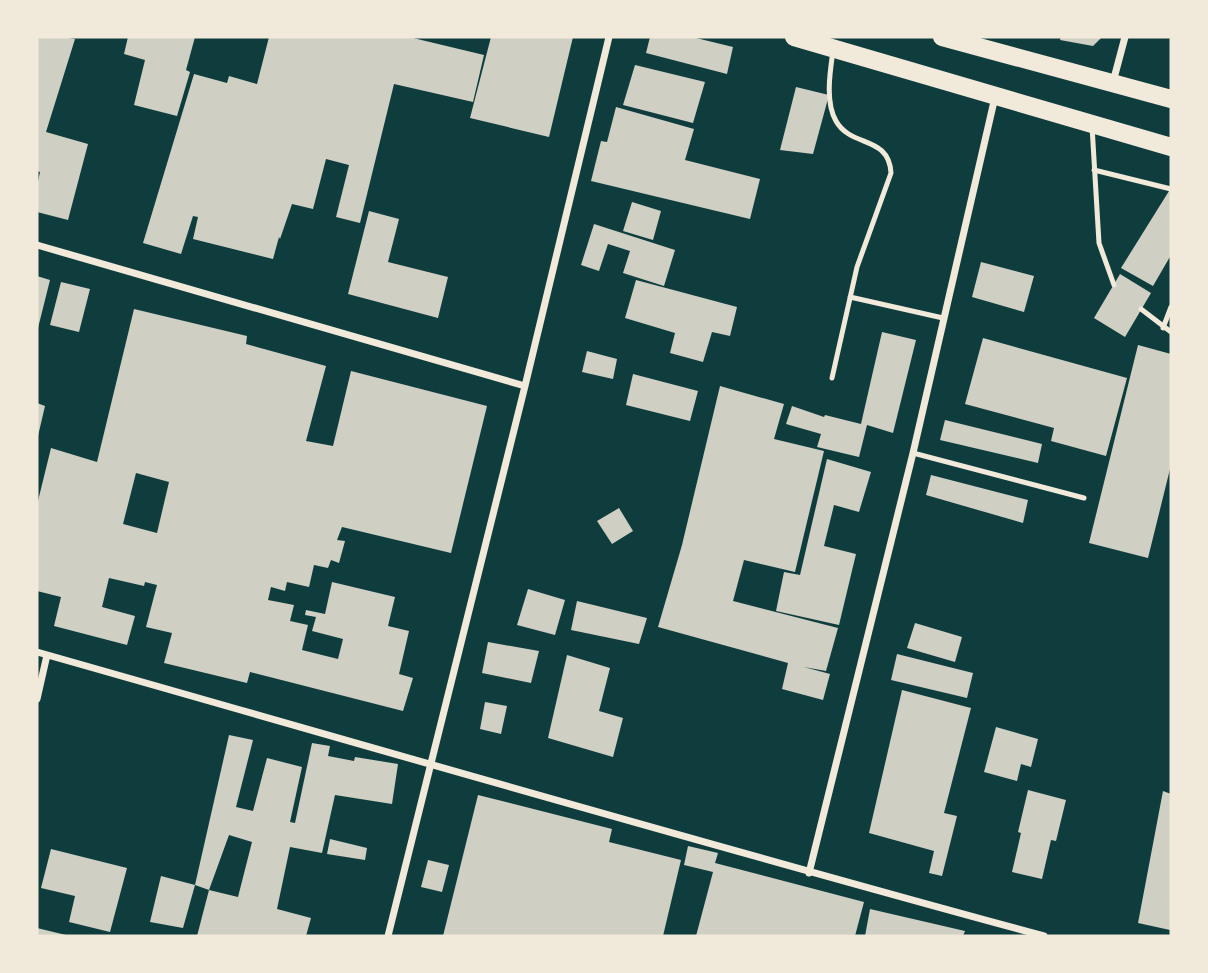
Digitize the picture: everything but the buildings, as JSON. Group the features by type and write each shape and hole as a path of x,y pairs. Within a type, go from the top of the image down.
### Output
{"highway":[{"path":"794,37 1171,147"},
{"path":"942,37 1171,99"}],"street":[{"path":"388,936 525,386 608,37"},
{"path":"1113,82 1125,37"},
{"path":"809,873 913,453 995,96"},
{"path":"37,245 525,386"},
{"path":"37,652 809,873 1044,936"},
{"path":"37,699 47,655"}],"lane":[{"path":"832,378 850,297 869,231 891,173 890,161 884,151 842,131 834,119 830,78 833,48"},
{"path":"1091,123 1098,243 1114,285"},
{"path":"1094,170 1171,189"},
{"path":"850,297 943,318"},
{"path":"1163,328 1171,307"},
{"path":"1141,309 1171,332"},
{"path":"913,453 1084,498"}]}
